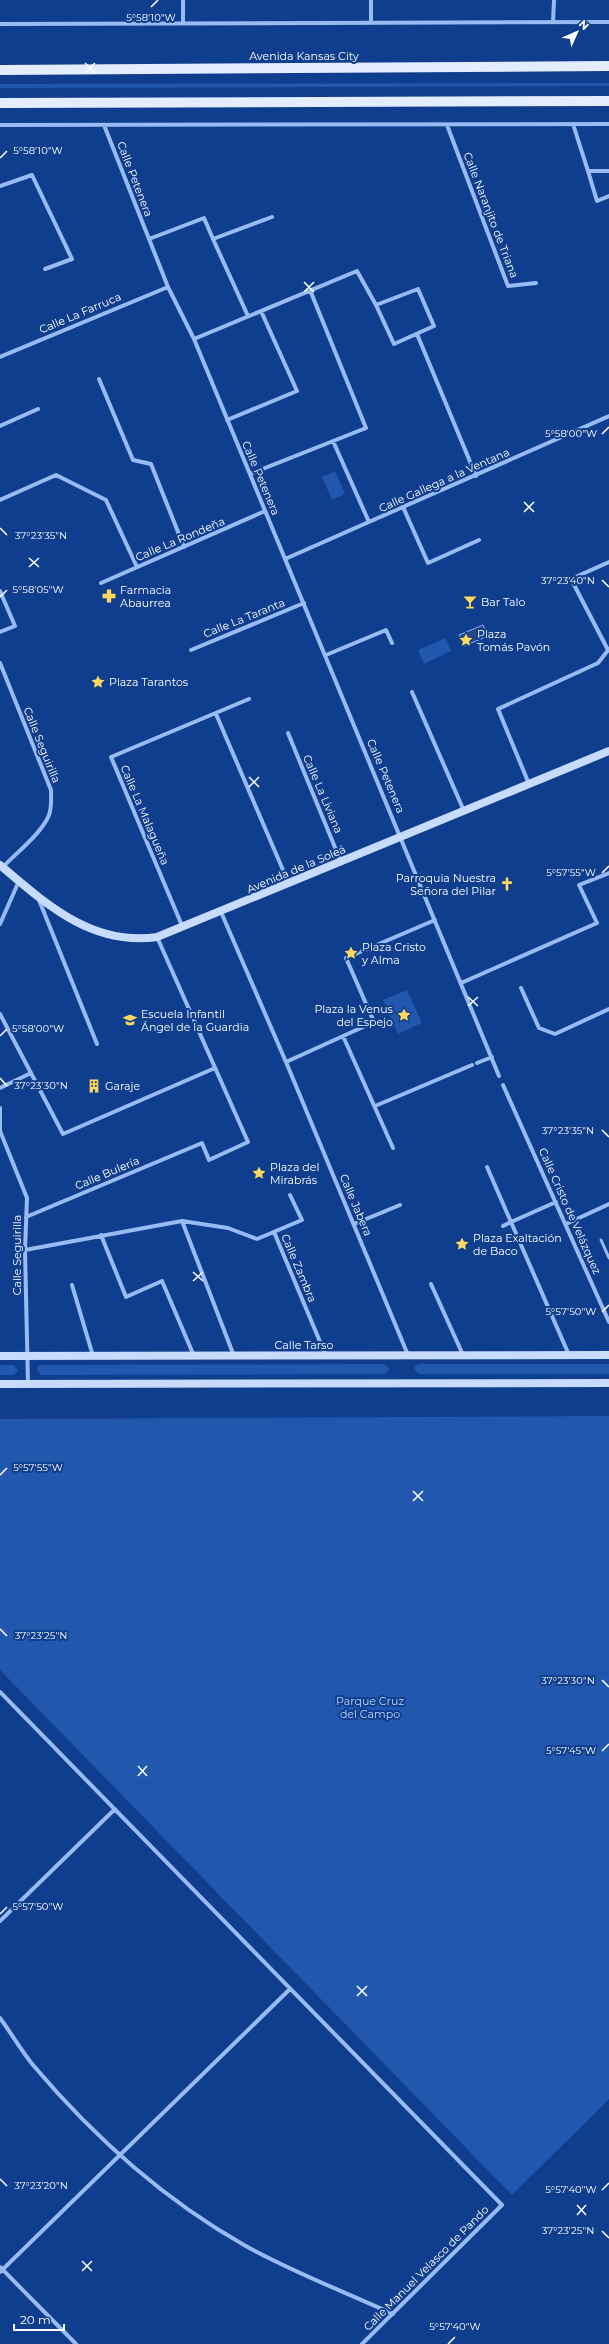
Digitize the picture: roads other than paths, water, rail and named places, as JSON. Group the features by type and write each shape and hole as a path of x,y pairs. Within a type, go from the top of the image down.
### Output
{"main road":[{"name":"Avenida Kansas City","path":"0,70 609,66"},
{"path":"0,103 609,102"}],"street":[{"path":"183,0 183,23"},
{"path":"371,0 371,23"},
{"path":"553,22 554,0"},
{"path":"0,24 609,22"},
{"path":"573,124 597,201 609,196"},
{"path":"0,125 609,124"},
{"name":"Calle Petenera","path":"104,125 168,287 194,340 402,837"},
{"name":"Calle Naranjito de Triana","path":"447,125 508,286 536,283"},
{"path":"588,171 609,171"},
{"path":"0,186 32,175 72,259 45,269"},
{"path":"213,239 272,217"},
{"path":"149,238 204,218 248,316"},
{"path":"194,340 357,270 376,305 394,344 434,326 418,290 376,305"},
{"name":"Calle La Farruca","path":"0,358 168,287"},
{"path":"250,474 366,428 310,290"},
{"path":"227,420 297,392 261,311"},
{"path":"417,334 476,476"},
{"path":"99,379 133,460 151,464 184,547"},
{"path":"0,426 38,409"},
{"name":"Calle Gallega a la Ventana","path":"285,559 609,416"},
{"path":"333,441 369,522"},
{"path":"0,500 56,475 106,500 137,567"},
{"path":"403,507 428,563 479,540"},
{"name":"Calle La Rondeña","path":"101,584 265,511"},
{"path":"529,784 498,709 598,663 608,650 571,579 609,562"},
{"path":"0,591 15,626 0,632"},
{"name":"Calle La Taranta","path":"191,650 304,603"},
{"path":"326,656 386,630 392,643"},
{"name":"Calle Seguirilla","path":"0,664 51,790 52,803 48,816 38,830 2,866"},
{"path":"412,692 464,811"},
{"name":"Calle La Malagueña","path":"183,928 111,757 249,700"},
{"path":"216,714 289,884"},
{"name":"Calle La Liviana","path":"288,733 341,862"},
{"name":"Avenida de la Soleá","path":"2,866 19,881 64,914 94,931 120,938 138,940 157,937 183,928 609,751"},
{"path":"402,837 500,1076"},
{"path":"461,983 596,923 580,885 609,873"},
{"path":"0,924 19,881"},
{"path":"38,895 97,1044"},
{"name":"Calle Jabera","path":"221,912 286,1062 408,1355"},
{"path":"286,1062 374,1022 346,958 436,920"},
{"path":"0,1014 64,1134 215,1068 157,937"},
{"path":"521,988 539,1028 554,1034 609,1009"},
{"path":"343,1036 394,1148"},
{"path":"477,1063 492,1057"},
{"path":"375,1106 472,1065"},
{"name":"Calle Bulería","path":"26,1217 202,1143 209,1160 248,1142 215,1068"},
{"path":"0,1088 31,1073"},
{"name":"Calle Cristo de Velázquez","path":"503,1085 609,1322"},
{"path":"0,1108 0,1131"},
{"name":"Calle Seguirilla","path":"0,1131 28,1198 26,1217 28,1384"},
{"path":"487,1167 569,1355"},
{"path":"274,1232 302,1220 290,1195"},
{"path":"503,1226 556,1202"},
{"path":"566,1224 609,1204"},
{"path":"354,1224 400,1205"},
{"path":"182,1221 234,1356"},
{"name":"Calle Zambra","path":"26,1250 182,1221 228,1228 257,1239 274,1232 326,1356"},
{"path":"101,1235 126,1297 162,1281 194,1356"},
{"path":"431,1284 463,1355"},
{"path":"72,1285 93,1356"},
{"name":"Calle Tarso","path":"0,1356 609,1355"},
{"path":"0,1384 609,1382"},
{"path":"0,1692 290,1989 1,2270 76,2344"},
{"path":"0,1921 115,1809"},
{"name":"Calle Manuel Velasco de Pando","path":"290,1989 502,2206 362,2344"},
{"path":"0,2018 32,2064 99,2137 119,2156 191,2211 244,2245 301,2274 393,2314"}],"lane":[{"path":"601,1240 609,1258"}],"place":[{"name":"Farmacia Abaurrea","path":"109,596"},
{"name":"Bar Talo","path":"470,602"},
{"name":"Plaza Tomás Pavón","path":"466,640"},
{"name":"Plaza Tarantos","path":"98,682"},
{"name":"Parroquia Nuestra Señora del Pilar","path":"507,884"},
{"name":"Plaza Cristo y Alma","path":"351,953"},
{"name":"Plaza la Venus del Espejo","path":"404,1015"},
{"name":"Escuela Infantil Ángel de la Guardia","path":"130,1020"},
{"name":"Garaje","path":"94,1086"},
{"name":"Plaza del Mirabrás","path":"259,1173"},
{"name":"Plaza Exaltación de Baco","path":"462,1244"}],"park label":[{"name":"Parque Cruz del Campo","path":"370,1707"}]}
